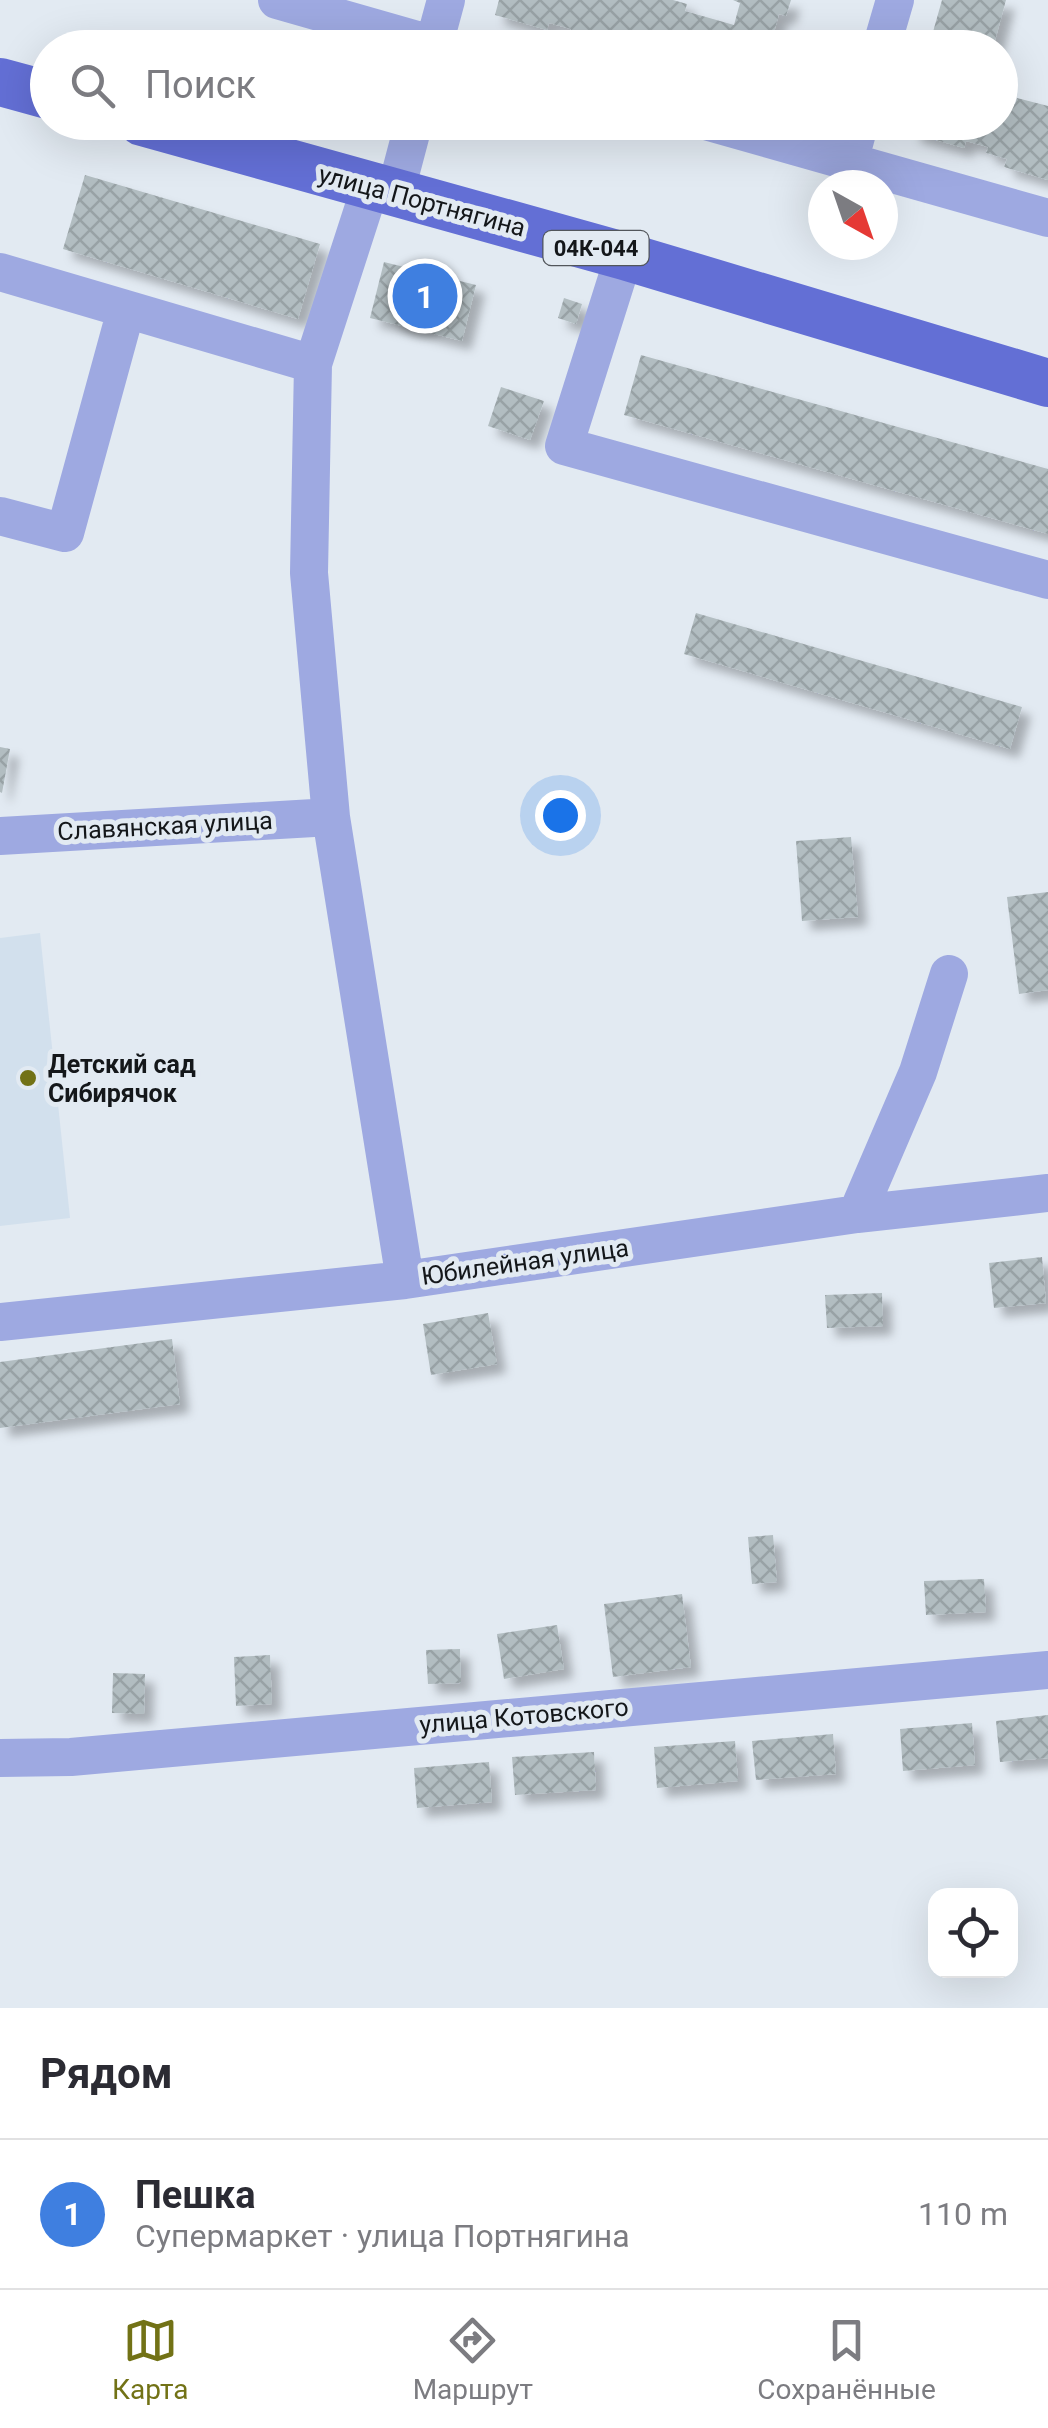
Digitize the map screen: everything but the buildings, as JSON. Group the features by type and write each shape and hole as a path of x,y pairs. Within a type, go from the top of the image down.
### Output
{"main road":[{"path":"0,82 30,91"},
{"name":"улица Портнягина","path":"205,140 624,256 1048,382"}],"street":[{"path":"278,0 382,30"},
{"path":"440,30 446,0"},
{"path":"886,30 895,0"},
{"path":"405,1280 331,817 310,574 312,364 406,140"},
{"path":"772,140 1048,218"},
{"path":"849,162 855,140"},
{"path":"624,256 564,446 1048,580"},
{"path":"0,272 312,364"},
{"path":"0,516 65,533 126,310"},
{"name":"Славянская улица","path":"0,836 331,817"},
{"path":"857,1214 918,1072 949,974"},
{"name":"Юбилейная улица","path":"0,1322 405,1280 857,1214 1048,1193"},
{"name":"улица Котовского","path":"0,1758 110,1753 1048,1670"}],"shaded area":[{"name":"Детский сад Сибирячок","path":"40,933 70,1218 0,1226 0,938"}],"place":[{"name":"Пешка","path":"425,296"},
{"name":"Детский сад Сибирячок","path":"28,1078"}]}
